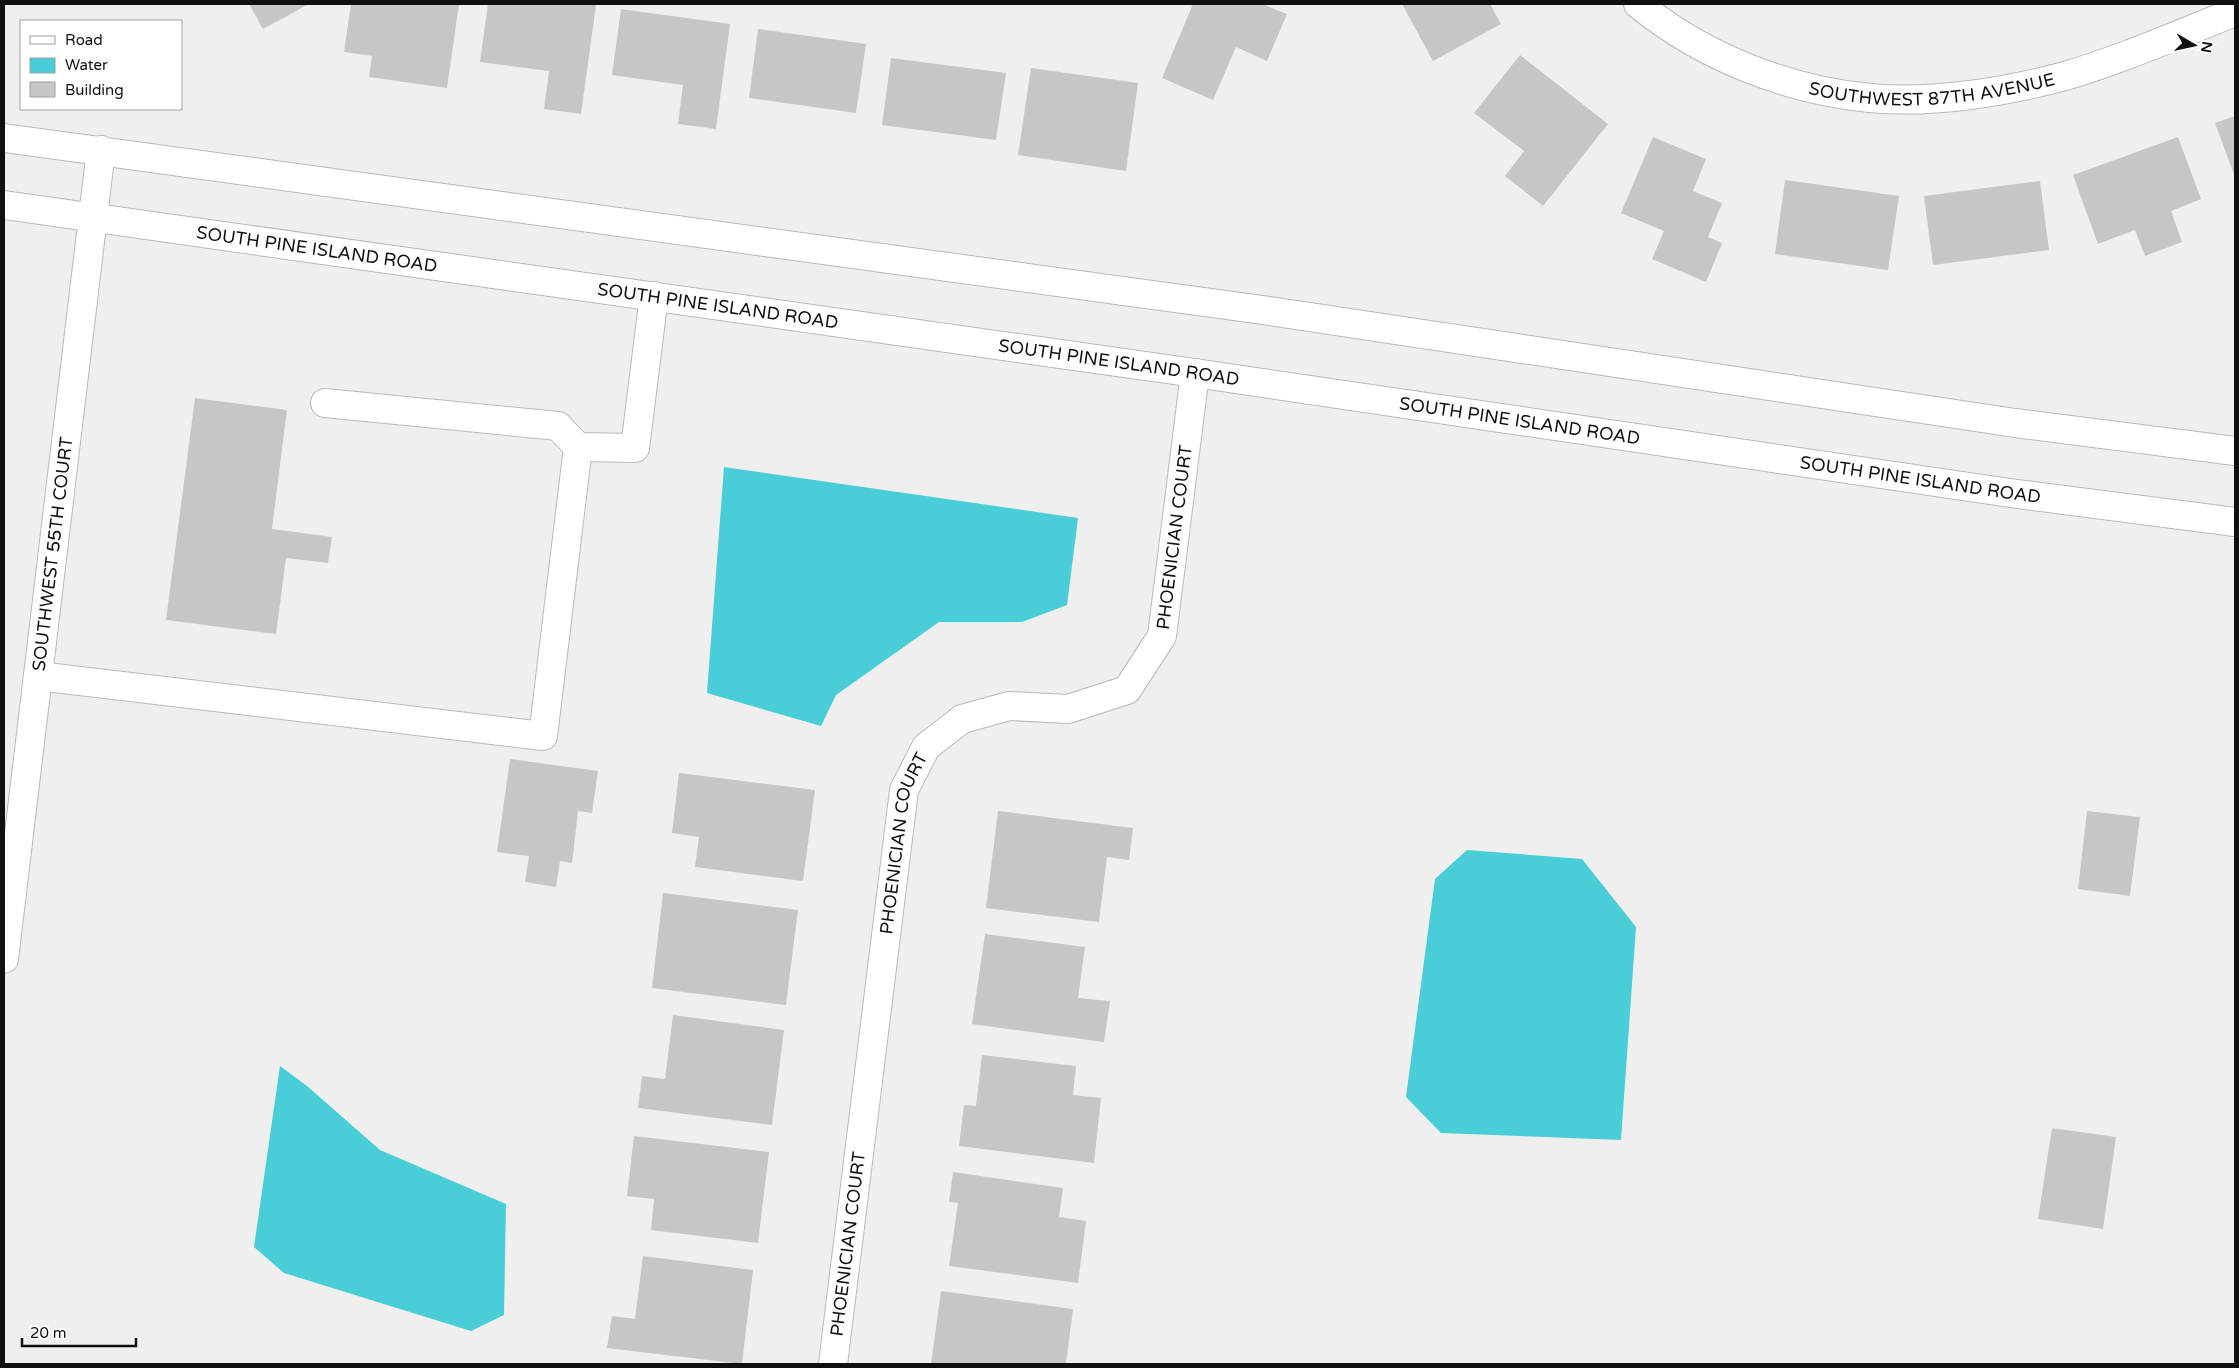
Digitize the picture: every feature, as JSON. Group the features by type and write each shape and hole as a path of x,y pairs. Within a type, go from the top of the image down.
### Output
{"main road":[{"name":"SOUTHWEST 87TH AVENUE","path":"1638,4 1662,23 1705,48 1759,72 1815,89 1870,98 1926,99 1972,94 2066,76 2235,12"},
{"path":"4,138 1270,311 2015,423 2235,452"},
{"name":"SOUTHWEST 55TH COURT","path":"4,959 102,150"},
{"name":"SOUTH PINE ISLAND ROAD","path":"4,205 1195,373 2010,493 2235,522"},
{"path":"325,403 558,426 578,447 635,448 654,296"},
{"name":"PHOENICIAN COURT","path":"833,1364 904,790 926,747 962,719 1009,706 1068,709 1127,690 1162,636 1195,373"},
{"path":"38,676 543,736 578,447"}],"water":[{"path":"724,467 1078,518 1067,605 1022,622 939,622 836,695 821,726 707,693"},
{"path":"1467,850 1582,859 1636,927 1621,1140 1441,1133 1406,1097 1435,879"},
{"path":"280,1066 307,1086 380,1150 506,1204 504,1315 471,1331 284,1273 254,1247"}],"building":[{"path":"249,4 309,4 263,29"},
{"path":"351,4 459,4 447,88 369,77 372,56 344,52"},
{"path":"488,4 596,5 581,114 544,109 549,71 480,62"},
{"path":"1193,4 1262,4 1287,14 1267,61 1236,47 1213,100 1162,78"},
{"path":"1402,4 1490,4 1501,24 1433,61"},
{"path":"621,9 730,24 716,129 678,124 683,85 612,75"},
{"path":"758,29 866,44 856,113 749,98"},
{"path":"1520,55 1608,124 1543,206 1505,176 1524,151 1474,113"},
{"path":"891,58 1006,73 996,140 882,125"},
{"path":"1031,68 1138,83 1126,171 1018,155"},
{"path":"2235,116 2235,177 2215,123"},
{"path":"1653,137 1706,159 1693,191 1722,203 1708,237 1722,243 1706,282 1652,259 1664,231 1621,213"},
{"path":"2178,137 2201,199 2171,211 2182,242 2145,256 2135,230 2098,244 2073,175"},
{"path":"1785,180 1899,196 1888,270 1775,254"},
{"path":"2040,181 2049,250 1933,265 1924,196"},
{"path":"195,398 287,410 272,529 332,537 328,563 286,558 276,634 166,620"},
{"path":"510,759 598,771 592,813 578,811 572,863 560,861 556,887 525,882 529,856 497,852"},
{"path":"679,773 815,790 803,881 695,867 699,837 672,833"},
{"path":"998,811 1133,828 1129,860 1107,857 1099,922 986,908"},
{"path":"2087,811 2140,817 2130,896 2078,889"},
{"path":"663,893 798,910 786,1005 652,988"},
{"path":"985,934 1085,947 1078,998 1110,1001 1104,1042 972,1024"},
{"path":"673,1015 784,1030 772,1125 638,1108 642,1076 665,1079"},
{"path":"982,1055 1076,1066 1073,1095 1101,1098 1094,1163 959,1146 964,1105 976,1106"},
{"path":"2052,1128 2116,1137 2103,1229 2038,1219"},
{"path":"634,1136 769,1152 758,1243 651,1230 654,1199 627,1196"},
{"path":"953,1172 1063,1188 1059,1217 1086,1221 1078,1283 949,1266 958,1203 949,1202"},
{"path":"643,1256 753,1270 742,1364 607,1348 612,1316 635,1319"},
{"path":"941,1291 1073,1309 1066,1364 931,1364"}]}
